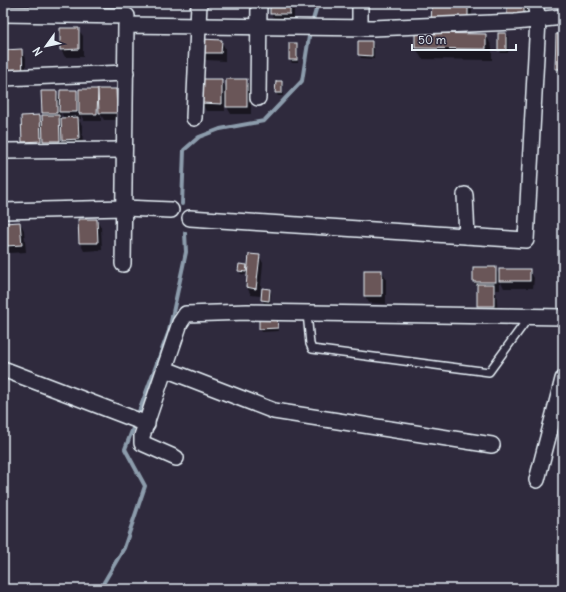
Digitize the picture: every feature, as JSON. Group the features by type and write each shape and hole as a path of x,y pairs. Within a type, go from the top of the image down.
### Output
{"street":[{"path":"194,118 199,3"},
{"path":"258,98 259,3"},
{"path":"360,3 360,28"},
{"path":"190,218 526,240 538,20 535,3"},
{"path":"3,14 127,15 198,26 320,28 360,28 538,20 563,17"},
{"path":"123,264 127,15"},
{"path":"3,78 126,73"},
{"path":"3,151 124,150"},
{"path":"465,195 467,236"},
{"path":"3,211 124,208 171,210"},
{"path":"176,458 142,443 146,424 180,323 186,314 247,312 563,317"},
{"path":"3,369 146,424"},
{"path":"165,370 274,411 492,445"},
{"path":"537,480 563,379"}],"lane":[{"path":"307,313 310,344 312,349 489,372 529,316"}],"building":[{"path":"10,3 26,3 26,12 10,12"},
{"path":"29,3 47,3 47,9 29,9"},
{"path":"48,3 64,3 64,9 48,9"},
{"path":"66,3 86,3 87,8 66,8"},
{"path":"270,3 290,3 290,14 270,14"},
{"path":"432,3 468,3 468,23 431,23"},
{"path":"507,3 524,3 524,20 507,20"},
{"path":"60,28 79,28 79,49 60,50"},
{"path":"415,33 486,34 486,49 415,48"},
{"path":"498,33 506,33 506,50 498,50"},
{"path":"556,34 563,34 563,69 555,69"},
{"path":"201,39 222,40 221,53 201,53"},
{"path":"358,41 372,41 372,56 358,55"},
{"path":"289,43 297,43 297,60 289,60"},
{"path":"22,49 23,78 4,78 4,50"},
{"path":"563,75 563,112 562,112"},
{"path":"201,79 222,79 222,104 201,103"},
{"path":"226,79 247,79 247,107 226,107"},
{"path":"276,81 282,81 282,93 275,93"},
{"path":"79,89 98,89 97,114 79,114"},
{"path":"98,89 116,89 117,113 99,113"},
{"path":"60,90 77,90 77,112 59,112"},
{"path":"41,91 57,91 57,113 42,113"},
{"path":"3,94 5,94 3,117"},
{"path":"40,115 41,141 22,142 21,116"},
{"path":"42,115 59,115 60,141 43,141"},
{"path":"78,117 79,139 62,140 61,118"},
{"path":"78,219 97,219 98,243 79,243"},
{"path":"20,222 22,245 5,246 3,223"},
{"path":"249,254 260,255 256,289 246,287"},
{"path":"239,264 247,265 246,272 238,271"},
{"path":"473,267 496,267 496,282 473,282"},
{"path":"499,269 530,269 530,281 499,281"},
{"path":"364,270 382,270 382,296 364,296"},
{"path":"477,284 494,284 494,306 477,306"},
{"path":"262,288 270,289 269,301 261,300"},
{"path":"277,317 278,328 259,329 259,318"}],"waterway":[{"path":"312,23 318,3"},
{"path":"182,204 184,150 199,137 220,129 264,121 302,81 310,30"},
{"path":"137,417 169,331 186,252 185,233"},
{"path":"100,589 124,548 145,486 125,449 135,423"}]}
